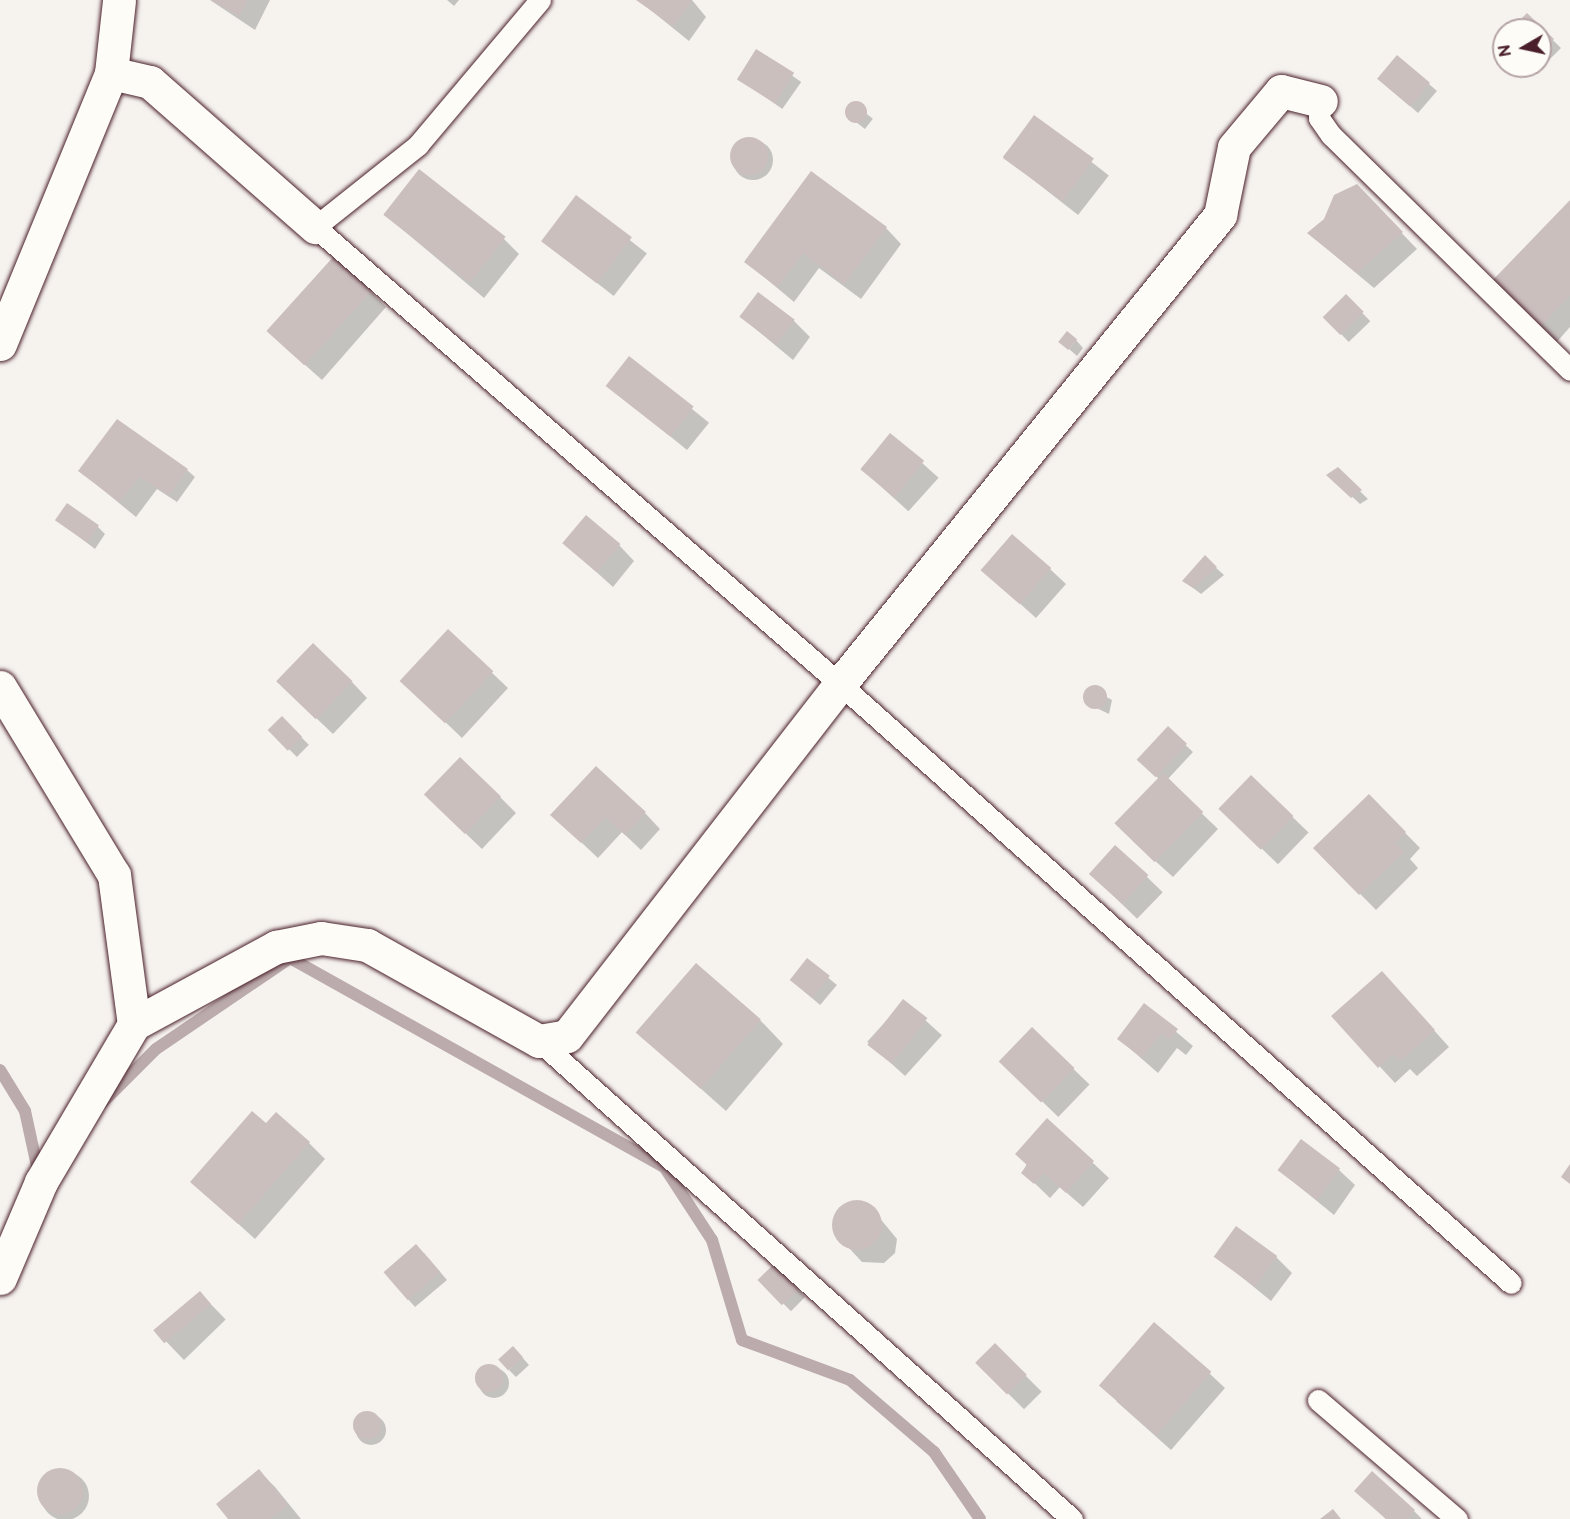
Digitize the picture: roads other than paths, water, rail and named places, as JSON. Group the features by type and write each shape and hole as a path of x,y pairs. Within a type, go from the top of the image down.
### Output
{"street":[{"path":"0,344 111,73 119,0"},
{"path":"111,73 150,82 315,227"},
{"path":"0,1278 40,1182 134,1024 276,947 321,938 367,945 539,1041 567,1036 840,684 1220,214 1234,147 1281,91 1321,101"},
{"path":"0,687 114,875 134,1024"}],"lane":[{"path":"540,0 418,146 315,227 840,684 1511,1283"},
{"path":"1321,101 1319,118 1331,135 1570,370"},
{"path":"539,1041 1072,1519"},
{"path":"1318,1400 1457,1519"}],"waterway":[{"path":"102,1103 156,1049 290,958 665,1168 712,1240 742,1340 850,1380 934,1452 980,1519"},
{"path":"0,1070 25,1111 39,1175"}]}
